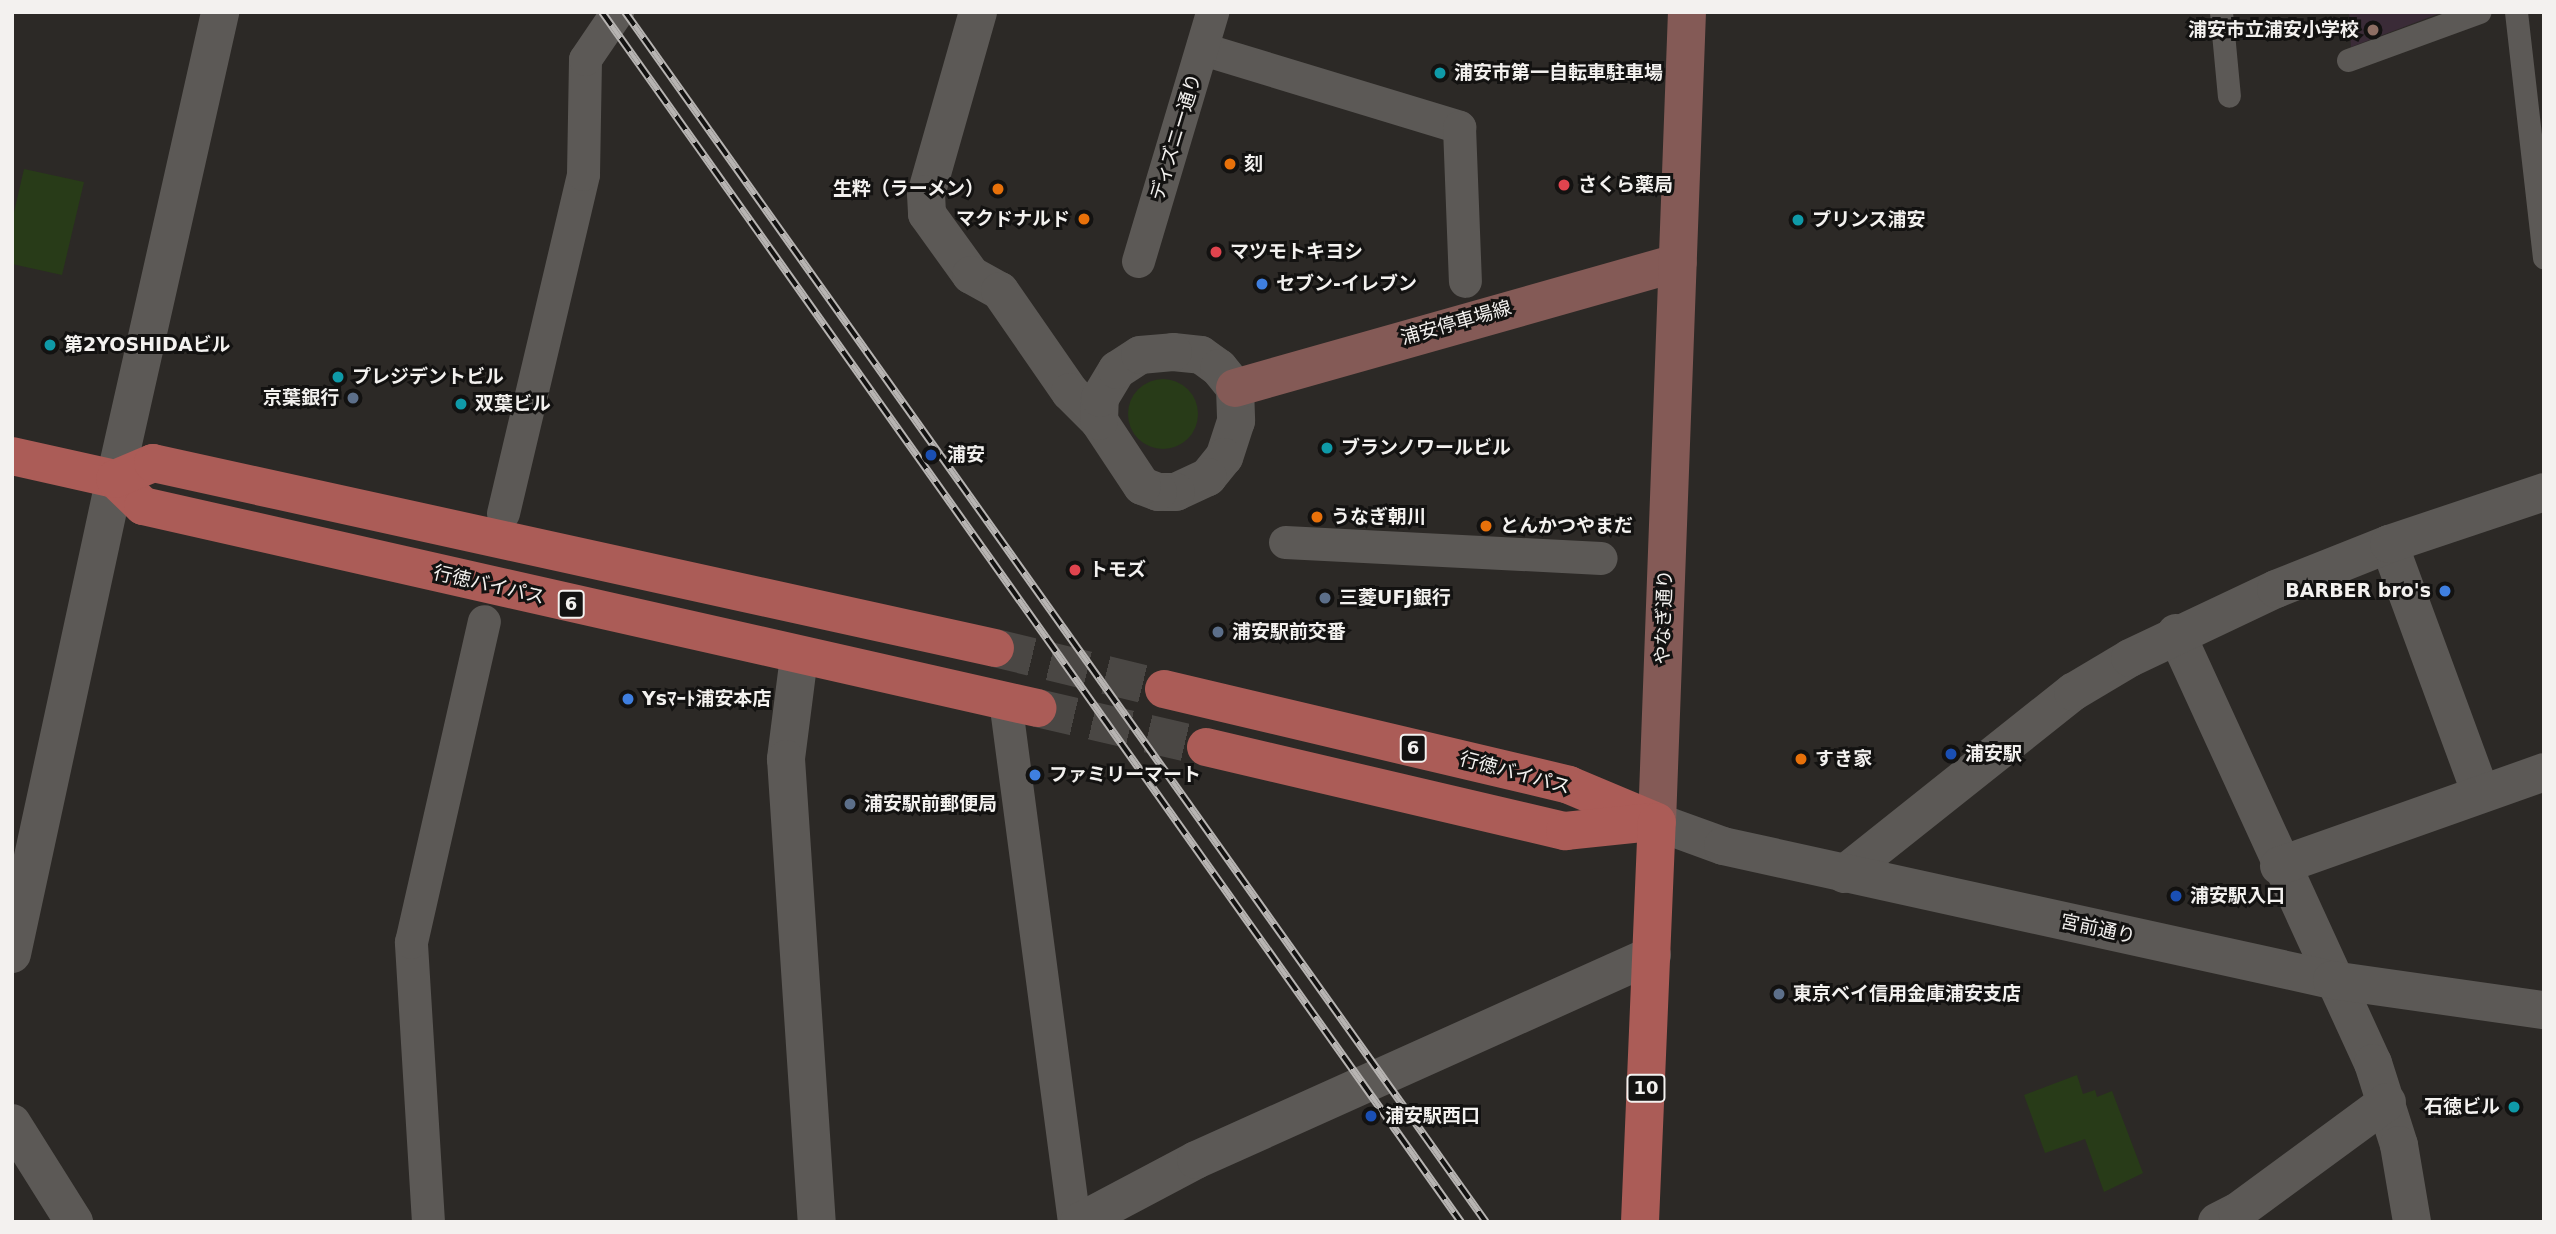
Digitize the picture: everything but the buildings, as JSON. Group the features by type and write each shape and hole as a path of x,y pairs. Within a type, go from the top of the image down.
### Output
{"main road":[{"name":"やなぎ通り","path":"1640,1222 1687,12"},
{"name":"浦安停車場線","path":"1234,388 1678,263"},
{"path":"12,456 115,479 153,463 995,648"},
{"name":"行徳バイパス","path":"115,479 143,506 799,657 1021,704"},
{"name":"行徳バイパス","path":"1164,689 1569,785 1657,822"},
{"name":"6","path":"1206,747 1565,831 1657,822"}],"street":[{"path":"12,954 220,12"},
{"path":"503,513 583,174 585,59 600,12"},
{"path":"585,59 617,12"},
{"path":"978,12 926,194 927,214 971,275 1000,291 1070,392 1099,421 1142,486 1176,492 1208,477 1224,457 1236,421 1234,388 1201,355 1140,355 1117,370 1100,398 1099,421"},
{"name":"ディズニー通り","path":"1138,261 1212,12"},
{"path":"1203,49 1459,127 1465,281"},
{"path":"1844,874 2073,692 2176,633 2389,544 2544,492"},
{"path":"1285,542 1601,558"},
{"path":"2389,544 2481,794"},
{"path":"428,1222 411,942 484,621"},
{"path":"2176,633 2387,1102 2412,1222"},
{"path":"799,657 786,759 817,1222"},
{"path":"1021,704 1076,1222 1118,1213 1196,1160 1652,955"},
{"path":"2280,866 2544,772"},
{"name":"宮前通り","path":"1657,822 1723,846 2332,980 2544,1010"},
{"path":"2217,1222 2237,1212 2387,1102"},
{"path":"12,1123 74,1222"}],"lane":[{"path":"2221,12 2229,96"},
{"path":"2348,60 2479,12"},
{"path":"2516,12 2544,257"}],"shaded area":[{"name":"浦安市立浦安小学校","path":"2349,12 2443,12 2351,47"}],"green space":[{"path":"24,169 84,182 62,275 12,264 12,221"},
{"path":"1163,379 1188,389 1198,414 1188,439 1163,449 1138,439 1128,414 1138,389"},
{"path":"2077,1075 2083,1094 2095,1090 2097,1097 2112,1091 2143,1173 2104,1192 2085,1139 2045,1153 2024,1095"}],"tunnel":[{"path":"995,648 1164,689"},
{"path":"1037,708 1206,747"}],"railway":[{"path":"602,12 1461,1222"},
{"path":"625,12 1486,1222"}],"place":[{"name":"浦安市立浦安小学校","path":"2373,30"},
{"name":"浦安市第一自転車駐車場","path":"1440,73"},
{"name":"刻","path":"1230,164"},
{"name":"さくら薬局","path":"1564,185"},
{"name":"生粋（ラーメン）","path":"998,189"},
{"name":"マクドナルド","path":"1084,219"},
{"name":"プリンス浦安","path":"1798,220"},
{"name":"マツモトキヨシ","path":"1216,252"},
{"name":"セブン-イレブン","path":"1262,284"},
{"name":"第2YOSHIDAビル","path":"50,345"},
{"name":"プレジデントビル","path":"338,377"},
{"name":"京葉銀行","path":"353,398"},
{"name":"双葉ビル","path":"461,404"},
{"name":"ブランノワールビル","path":"1327,448"},
{"name":"浦安","path":"931,455"},
{"name":"うなぎ朝川","path":"1317,517"},
{"name":"とんかつやまだ","path":"1486,526"},
{"name":"トモズ","path":"1075,570"},
{"name":"BARBER bro's","path":"2445,591"},
{"name":"三菱UFJ銀行","path":"1325,598"},
{"name":"浦安駅前交番","path":"1218,632"},
{"name":"Ysﾏｰﾄ浦安本店","path":"628,699"},
{"name":"浦安駅","path":"1951,754"},
{"name":"すき家","path":"1801,759"},
{"name":"ファミリーマート","path":"1035,775"},
{"name":"浦安駅前郵便局","path":"850,804"},
{"name":"浦安駅入口","path":"2176,896"},
{"name":"東京ベイ信用金庫浦安支店","path":"1779,994"},
{"name":"石徳ビル","path":"2514,1107"},
{"name":"浦安駅西口","path":"1371,1116"}]}
